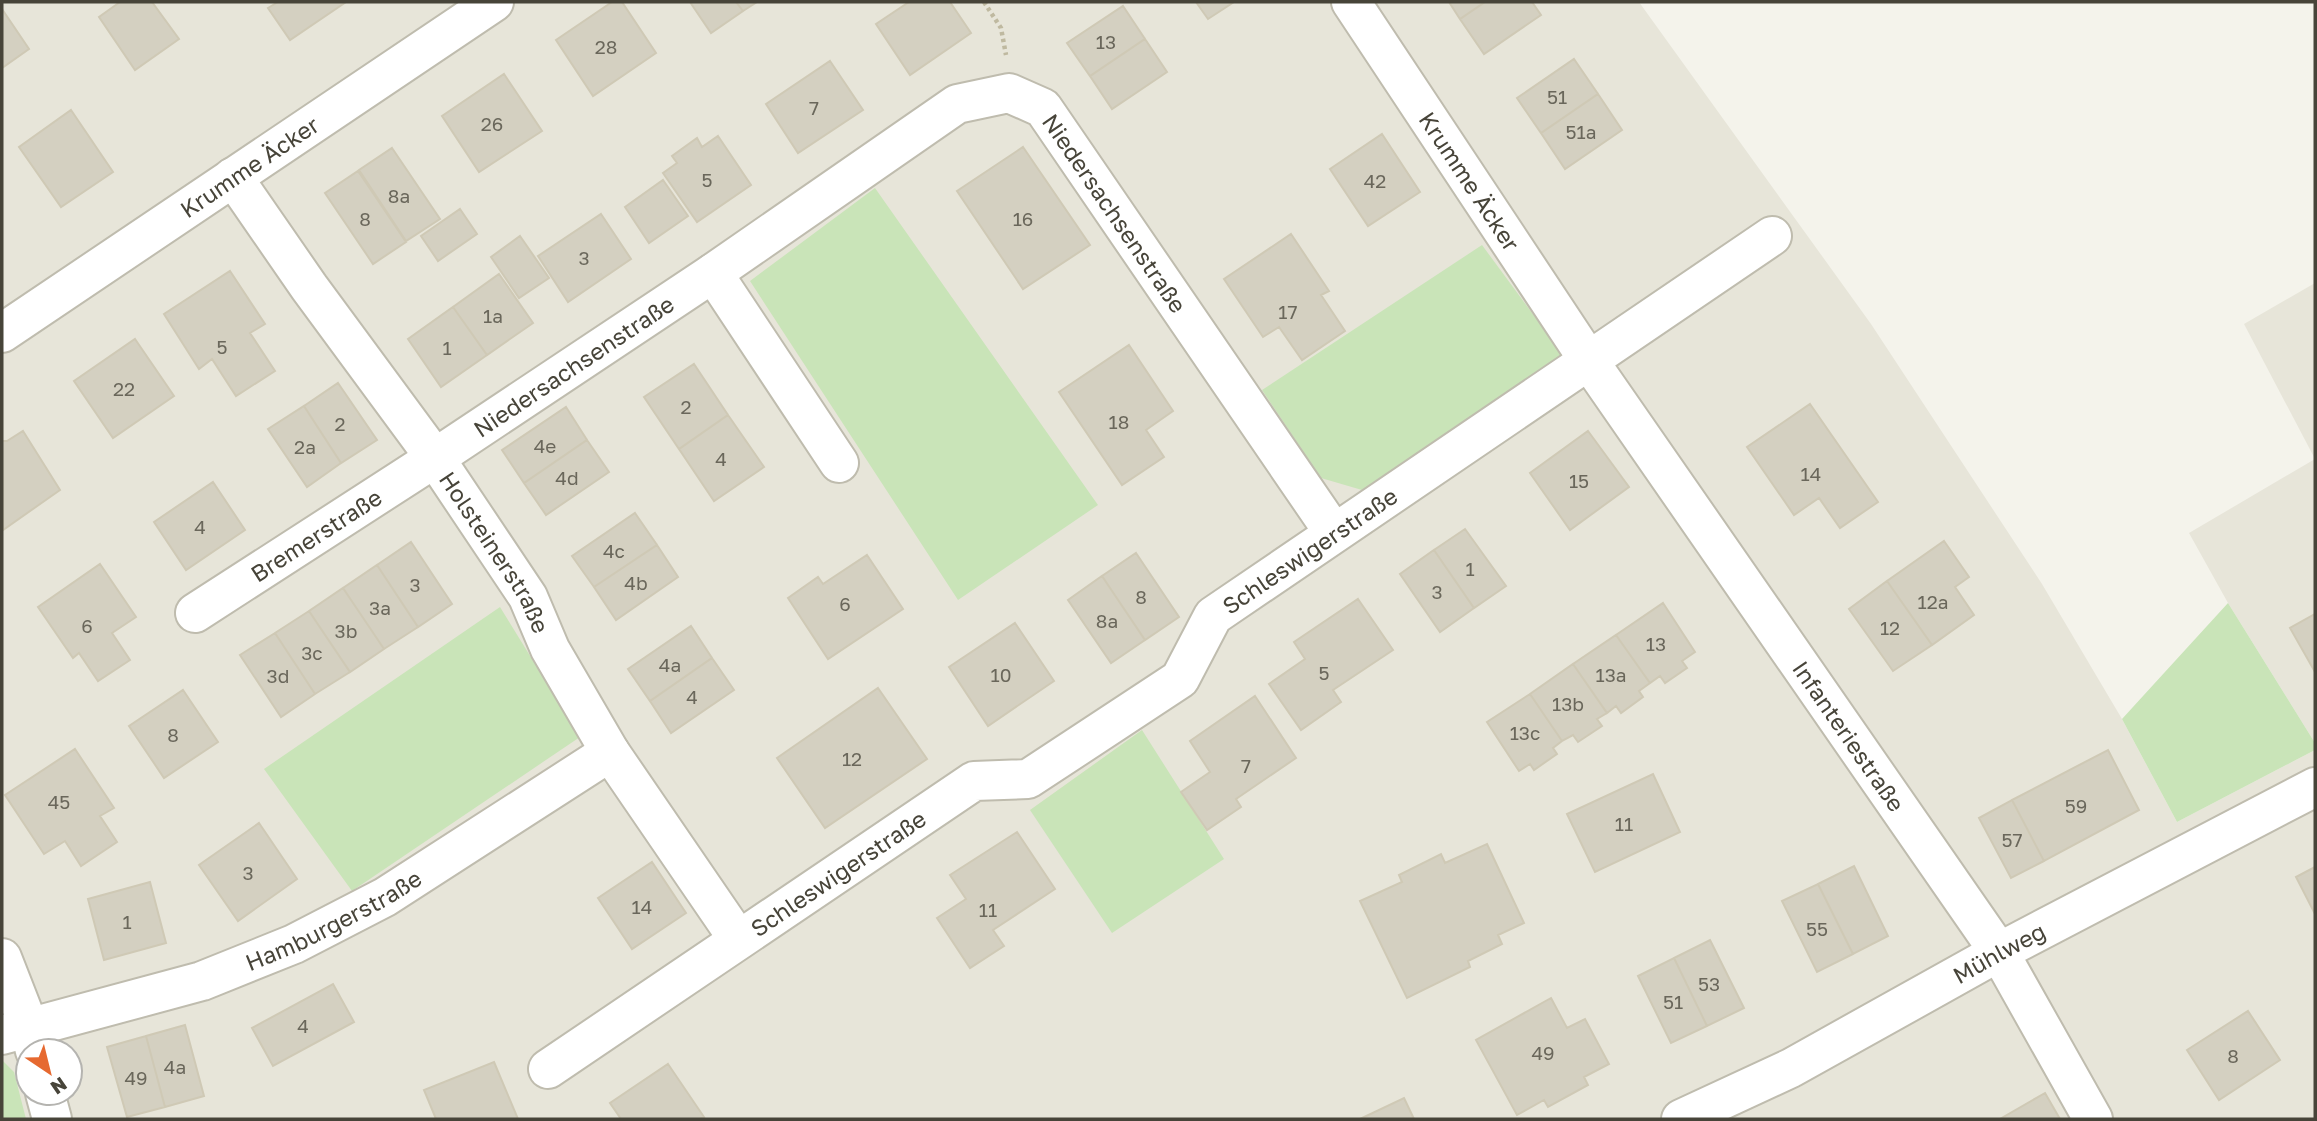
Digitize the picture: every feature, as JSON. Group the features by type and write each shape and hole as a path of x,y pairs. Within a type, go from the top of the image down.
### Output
{"street":[{"name":"Krumme Äcker","path":"2,333 495,2"},
{"name":"Krumme Äcker","path":"1351,2 1589,362"},
{"name":"Niedersachsenstraße","path":"435,458 713,274 957,104 1009,93 1043,108 1334,533"},
{"name":"Holsteinerstraße","path":"233,177 309,287 435,458 528,597 550,649 610,752 738,939"},
{"name":"Schleswigerstraße","path":"548,1069 974,781 1028,779 1181,679 1213,616 1772,236"},
{"path":"713,274 839,463"},
{"name":"Infanteriestraße","path":"1589,362 1999,952 2093,1119"},
{"name":"Bremerstraße","path":"195,613 435,458"},
{"name":"Hamburgerstraße","path":"25,1037 202,981 293,944 385,897 610,752"},
{"name":"Mühlweg","path":"1681,1119 1791,1068 1999,952 2315,787"},
{"path":"2,958 22,1037"}],"path":[{"path":"984,2 1001,28 1009,71 1009,93"}],"shaded area":[{"path":"2,2 1639,2 1871,324 2042,584 2122,719 2177,822 2315,750 2315,1119 2,1119"},
{"path":"2315,283 2315,459 2244,324"},
{"path":"2315,459 2315,743 2228,603 2189,533"}],"green space":[{"path":"875,188 1098,505 958,600 750,281"},
{"path":"1482,245 1563,355 1362,490 1321,478 1262,390"},
{"path":"2228,603 2315,743 2315,750 2177,822 2122,719"},
{"path":"500,607 580,737 352,891 264,769"},
{"path":"1142,730 1224,859 1112,933 1030,810"},
{"path":"2,1060 14,1072 14,1107 23,1107 26,1119 2,1119"}],"building":[{"path":"120,2 152,2 179,39 135,70 99,17"},
{"path":"278,2 346,2 290,40 268,8"},
{"path":"612,2 622,2 656,53 593,96 556,40"},
{"path":"690,2 736,2 743,11 711,33"},
{"path":"736,2 757,2 743,11"},
{"path":"909,2 950,2 971,33 910,75 876,24"},
{"path":"1196,2 1234,2 1208,19"},
{"path":"1449,2 1485,2 1460,19"},
{"path":"1485,2 1532,2 1541,15 1484,54 1460,19"},
{"path":"1123,6 1145,39 1090,76 1067,43"},
{"path":"2,9 29,49 2,68"},
{"path":"1145,39 1167,72 1112,109 1090,76"},
{"path":"1574,59 1598,94 1541,133 1517,98"},
{"path":"830,61 863,110 798,153 766,104"},
{"path":"504,74 542,131 479,172 442,116"},
{"path":"1598,94 1622,130 1565,169 1541,133"},
{"path":"71,110 113,172 61,207 19,147"},
{"path":"1382,134 1420,192 1368,226 1330,169"},
{"path":"718,136 751,185 697,222 663,173 677,163 672,156 697,138 702,147"},
{"path":"1023,147 1090,245 1023,289 957,191"},
{"path":"392,148 440,219 406,241 359,170"},
{"path":"358,171 406,242 373,264 325,193"},
{"path":"663,180 688,216 649,243 625,207"},
{"path":"460,209 477,234 438,261 421,236"},
{"path":"601,214 631,259 568,302 538,256"},
{"path":"1291,234 1329,291 1321,295 1345,331 1302,360 1279,327 1263,337 1224,279"},
{"path":"520,236 549,278 519,298 491,257"},
{"path":"230,271 265,324 250,333 275,371 236,396 212,359 199,369 164,314"},
{"path":"499,274 533,323 487,355 453,307"},
{"path":"453,307 487,355 441,387 408,339"},
{"path":"135,339 174,396 113,438 74,381"},
{"path":"1129,345 1173,411 1146,430 1164,457 1122,485 1059,392"},
{"path":"694,364 728,415 679,449 644,397"},
{"path":"338,383 377,440 341,463 304,406"},
{"path":"1810,404 1878,502 1840,528 1819,498 1794,515 1747,447"},
{"path":"304,406 341,463 307,487 268,429"},
{"path":"566,407 587,440 524,483 502,450"},
{"path":"728,415 764,467 714,501 679,449"},
{"path":"23,431 60,490 3,530 2,441 7,441"},
{"path":"1588,431 1629,487 1570,530 1530,473"},
{"path":"587,440 609,472 546,515 524,483"},
{"path":"213,482 245,530 186,570 154,522"},
{"path":"635,513 657,545 594,587 572,556"},
{"path":"1465,529 1506,586 1474,608 1434,550"},
{"path":"1944,541 1969,577 1955,587 1974,615 1932,645 1887,581"},
{"path":"411,542 452,604 418,627 377,565"},
{"path":"657,545 678,577 616,620 594,587"},
{"path":"1434,550 1474,608 1440,632 1400,574"},
{"path":"1136,553 1179,617 1145,640 1102,576"},
{"path":"867,555 903,609 828,659 788,598 818,577 823,584"},
{"path":"100,564 136,617 112,633 130,660 98,681 79,653 73,658 38,607"},
{"path":"377,565 418,627 384,649 343,588"},
{"path":"1102,576 1145,640 1111,663 1068,600"},
{"path":"1887,581 1932,645 1893,671 1849,609"},
{"path":"343,588 384,649 350,672 309,611"},
{"path":"1358,599 1393,650 1333,690 1341,702 1301,730 1269,684 1305,659 1294,642"},
{"path":"1663,603 1695,652 1682,661 1687,668 1665,683 1660,676 1650,683 1616,635"},
{"path":"309,611 350,672 315,694 275,633"},
{"path":"2315,614 2315,672 2290,628"},
{"path":"1015,623 1054,681 988,726 949,667"},
{"path":"691,626 712,658 650,701 628,669"},
{"path":"275,633 315,694 281,717 240,655"},
{"path":"1616,635 1650,683 1639,691 1643,697 1621,713 1616,706 1607,713 1573,664"},
{"path":"712,658 734,690 671,733 650,701"},
{"path":"1573,664 1607,713 1597,719 1602,726 1578,742 1573,735 1562,741 1530,694"},
{"path":"878,688 927,759 825,828 777,758"},
{"path":"183,690 218,742 164,778 129,726"},
{"path":"1530,694 1562,741 1553,748 1557,754 1534,770 1530,764 1519,771 1487,722"},
{"path":"1255,696 1296,758 1236,799 1241,807 1207,830 1181,792 1210,772 1190,741"},
{"path":"75,749 114,808 100,816 117,842 81,866 65,841 44,854 5,795"},
{"path":"2108,750 2139,810 2044,861 2012,800"},
{"path":"1653,774 1680,832 1595,872 1567,814"},
{"path":"2012,800 2044,861 2011,878 1979,818"},
{"path":"259,823 297,879 238,921 199,865"},
{"path":"1017,832 1055,889 993,930 1004,946 970,968 937,918 966,899 950,875"},
{"path":"1487,844 1524,923 1498,935 1502,944 1468,961 1470,967 1407,998 1360,901 1402,882 1399,875 1441,854 1445,863"},
{"path":"652,862 686,913 632,949 598,898"},
{"path":"1854,866 1888,936 1853,954 1818,884"},
{"path":"2315,867 2315,914 2296,877"},
{"path":"150,882 166,943 104,960 88,899"},
{"path":"1818,884 1853,954 1817,972 1782,901"},
{"path":"1710,940 1744,1008 1707,1026 1674,958"},
{"path":"1674,958 1707,1026 1671,1043 1638,976"},
{"path":"333,984 354,1022 273,1066 252,1028"},
{"path":"1551,998 1567,1028 1585,1019 1609,1064 1584,1077 1588,1085 1548,1107 1544,1100 1517,1115 1476,1040"},
{"path":"2248,1011 2280,1060 2219,1100 2187,1050"},
{"path":"185,1025 204,1096 165,1107 146,1036"},
{"path":"146,1036 165,1107 127,1117 107,1047"},
{"path":"494,1062 518,1119 436,1119 424,1090"},
{"path":"668,1064 704,1117 621,1119 610,1103"},
{"path":"2045,1093 2060,1119 2000,1119"},
{"path":"1404,1098 1414,1119 1360,1119"}]}
